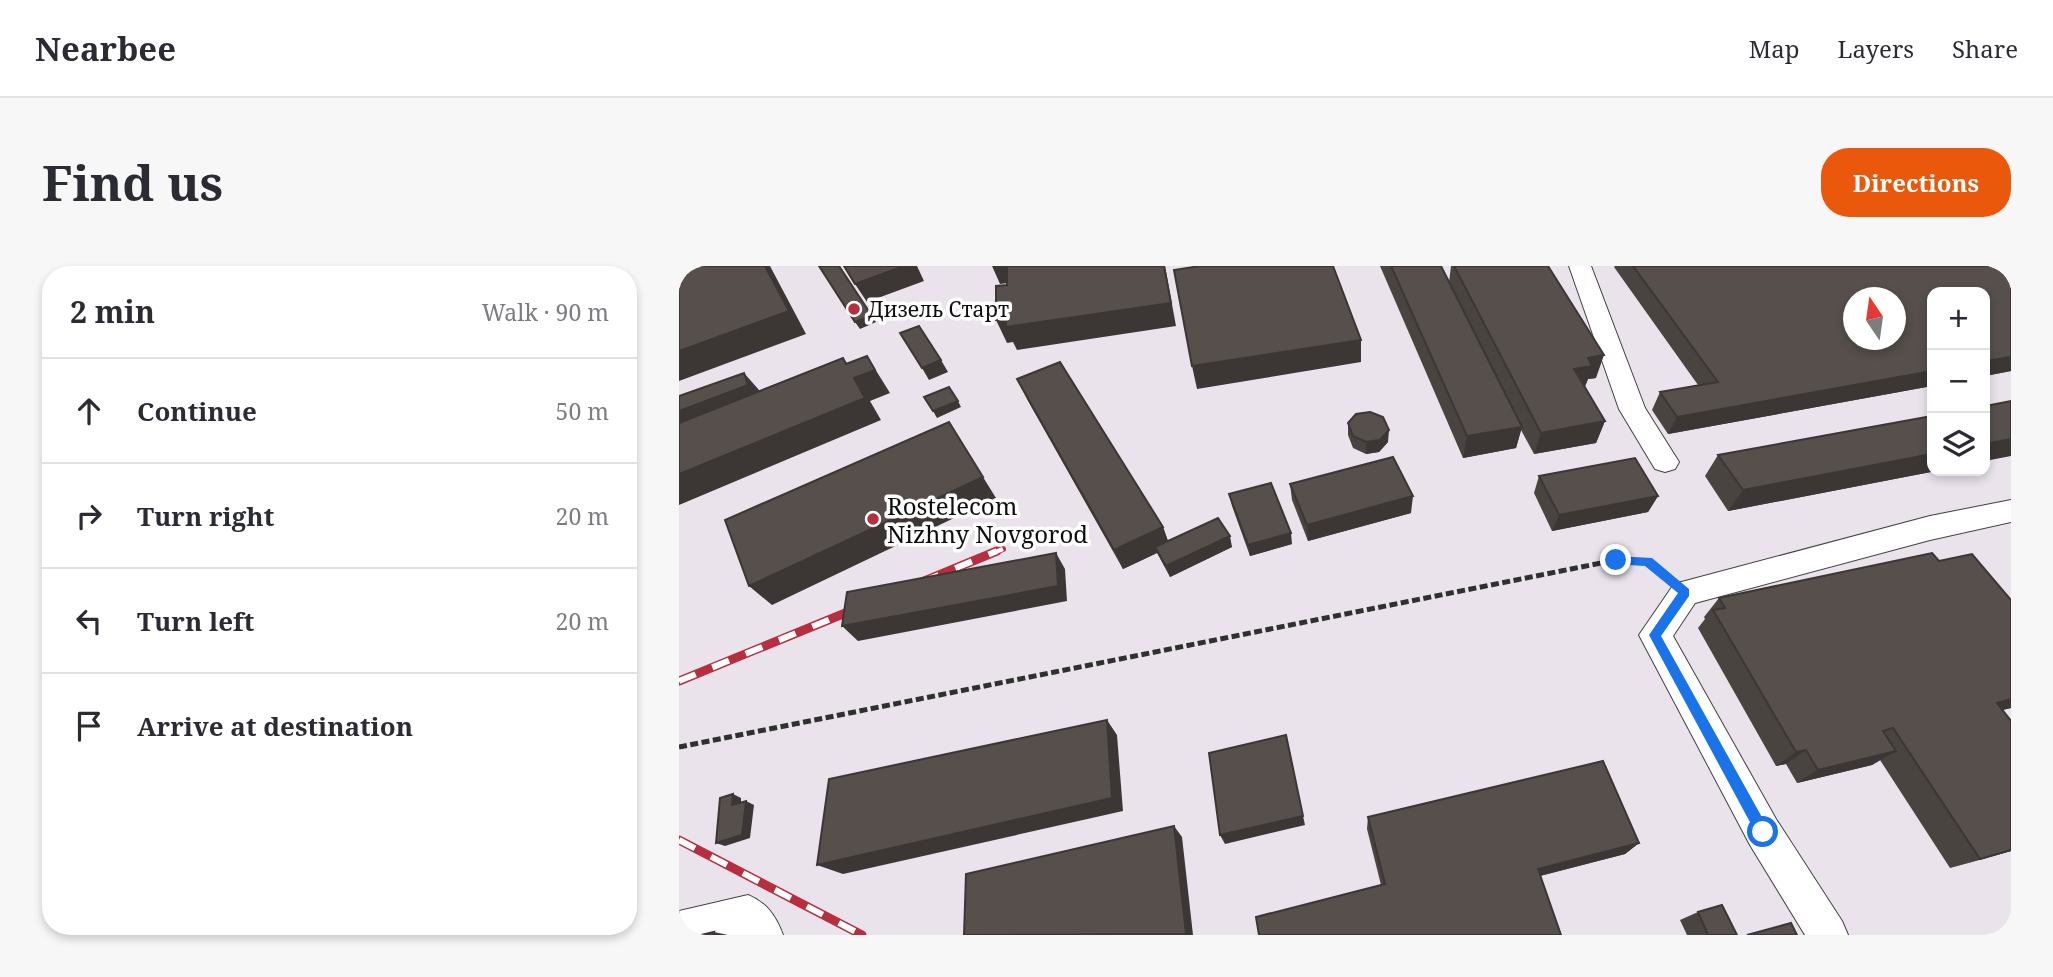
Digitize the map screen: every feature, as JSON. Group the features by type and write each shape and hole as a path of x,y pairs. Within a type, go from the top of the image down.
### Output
{"lane":[{"path":"1580,266 1632,409 1665,462"},
{"path":"1828,935 1763,832 1655,635 1685,593 1930,528 2011,511"},
{"path":"679,931 748,915 763,935"}],"path":[{"path":"679,747 1616,560 1648,562 1685,593"}],"shaded area":[{"path":"679,266 2011,266 2011,935 679,935"}],"building":[{"path":"679,266 765,266 789,311 679,351"},
{"path":"819,266 839,266 872,316 855,322"},
{"path":"844,266 904,266 855,284"},
{"path":"1007,266 1164,266 1171,303 1006,327 1006,319 996,320 996,286 1007,285"},
{"path":"1200,266 1333,266 1361,340 1192,366 1174,270"},
{"path":"1391,266 1441,266 1522,427 1467,436"},
{"path":"1454,266 1548,266 1604,355 1588,358 1592,366 1574,369 1605,421 1541,433"},
{"path":"1633,266 2011,266 2011,357 1990,360 1990,287 1927,287 1927,372 1677,417 1660,392 1718,382"},
{"path":"919,326 941,360 922,368 900,333"},
{"path":"867,356 875,370 854,378 865,398 679,474 679,423 843,358 846,364"},
{"path":"1060,362 1163,527 1114,550 1017,379"},
{"path":"744,373 748,385 679,411 679,396"},
{"path":"949,387 958,401 933,411 924,397"},
{"path":"2011,401 2011,439 1990,443 1990,405"},
{"path":"1370,412 1383,417 1389,430 1380,440 1366,442 1353,436 1348,423 1356,414"},
{"path":"1927,417 1927,455 1743,490 1718,455"},
{"path":"949,422 983,477 749,586 725,520"},
{"path":"1393,457 1413,496 1307,525 1290,484"},
{"path":"1635,458 1658,496 1559,515 1539,476"},
{"path":"1271,483 1291,533 1248,545 1229,494"},
{"path":"1218,518 1230,536 1166,566 1155,547"},
{"path":"1056,553 1058,586 842,626 847,592"},
{"path":"1932,553 1939,561 1972,554 2011,600 2011,699 1997,703 2011,721 2011,850 1980,859 1893,728 1883,731 1896,751 1818,770 1806,750 1796,752 1713,610 1725,608 1719,598"},
{"path":"1107,720 1112,798 817,865 829,779"},
{"path":"1286,735 1303,816 1220,835 1209,753"},
{"path":"1603,761 1639,843 1538,869 1561,935 1259,935 1256,917 1385,884 1368,817"},
{"path":"733,794 732,805 746,801 742,835 716,843 720,798"},
{"path":"1174,826 1186,934 964,935 966,874"},
{"path":"1722,905 1737,935 1708,935 1698,912"},
{"path":"1791,923 1797,935 1747,935"}],"railway":[{"path":"993,553 1003,549"},
{"path":"922,582 997,551"},
{"path":"679,681 860,607"},
{"path":"679,840 862,935"}],"place":[{"name":"Дизель Старт","path":"854,309"},
{"name":"Rostelecom Nizhny Novgorod","path":"873,519"}],"route":[{"path":"1616,560 1648,562 1685,593 1655,635 1763,832"}]}
